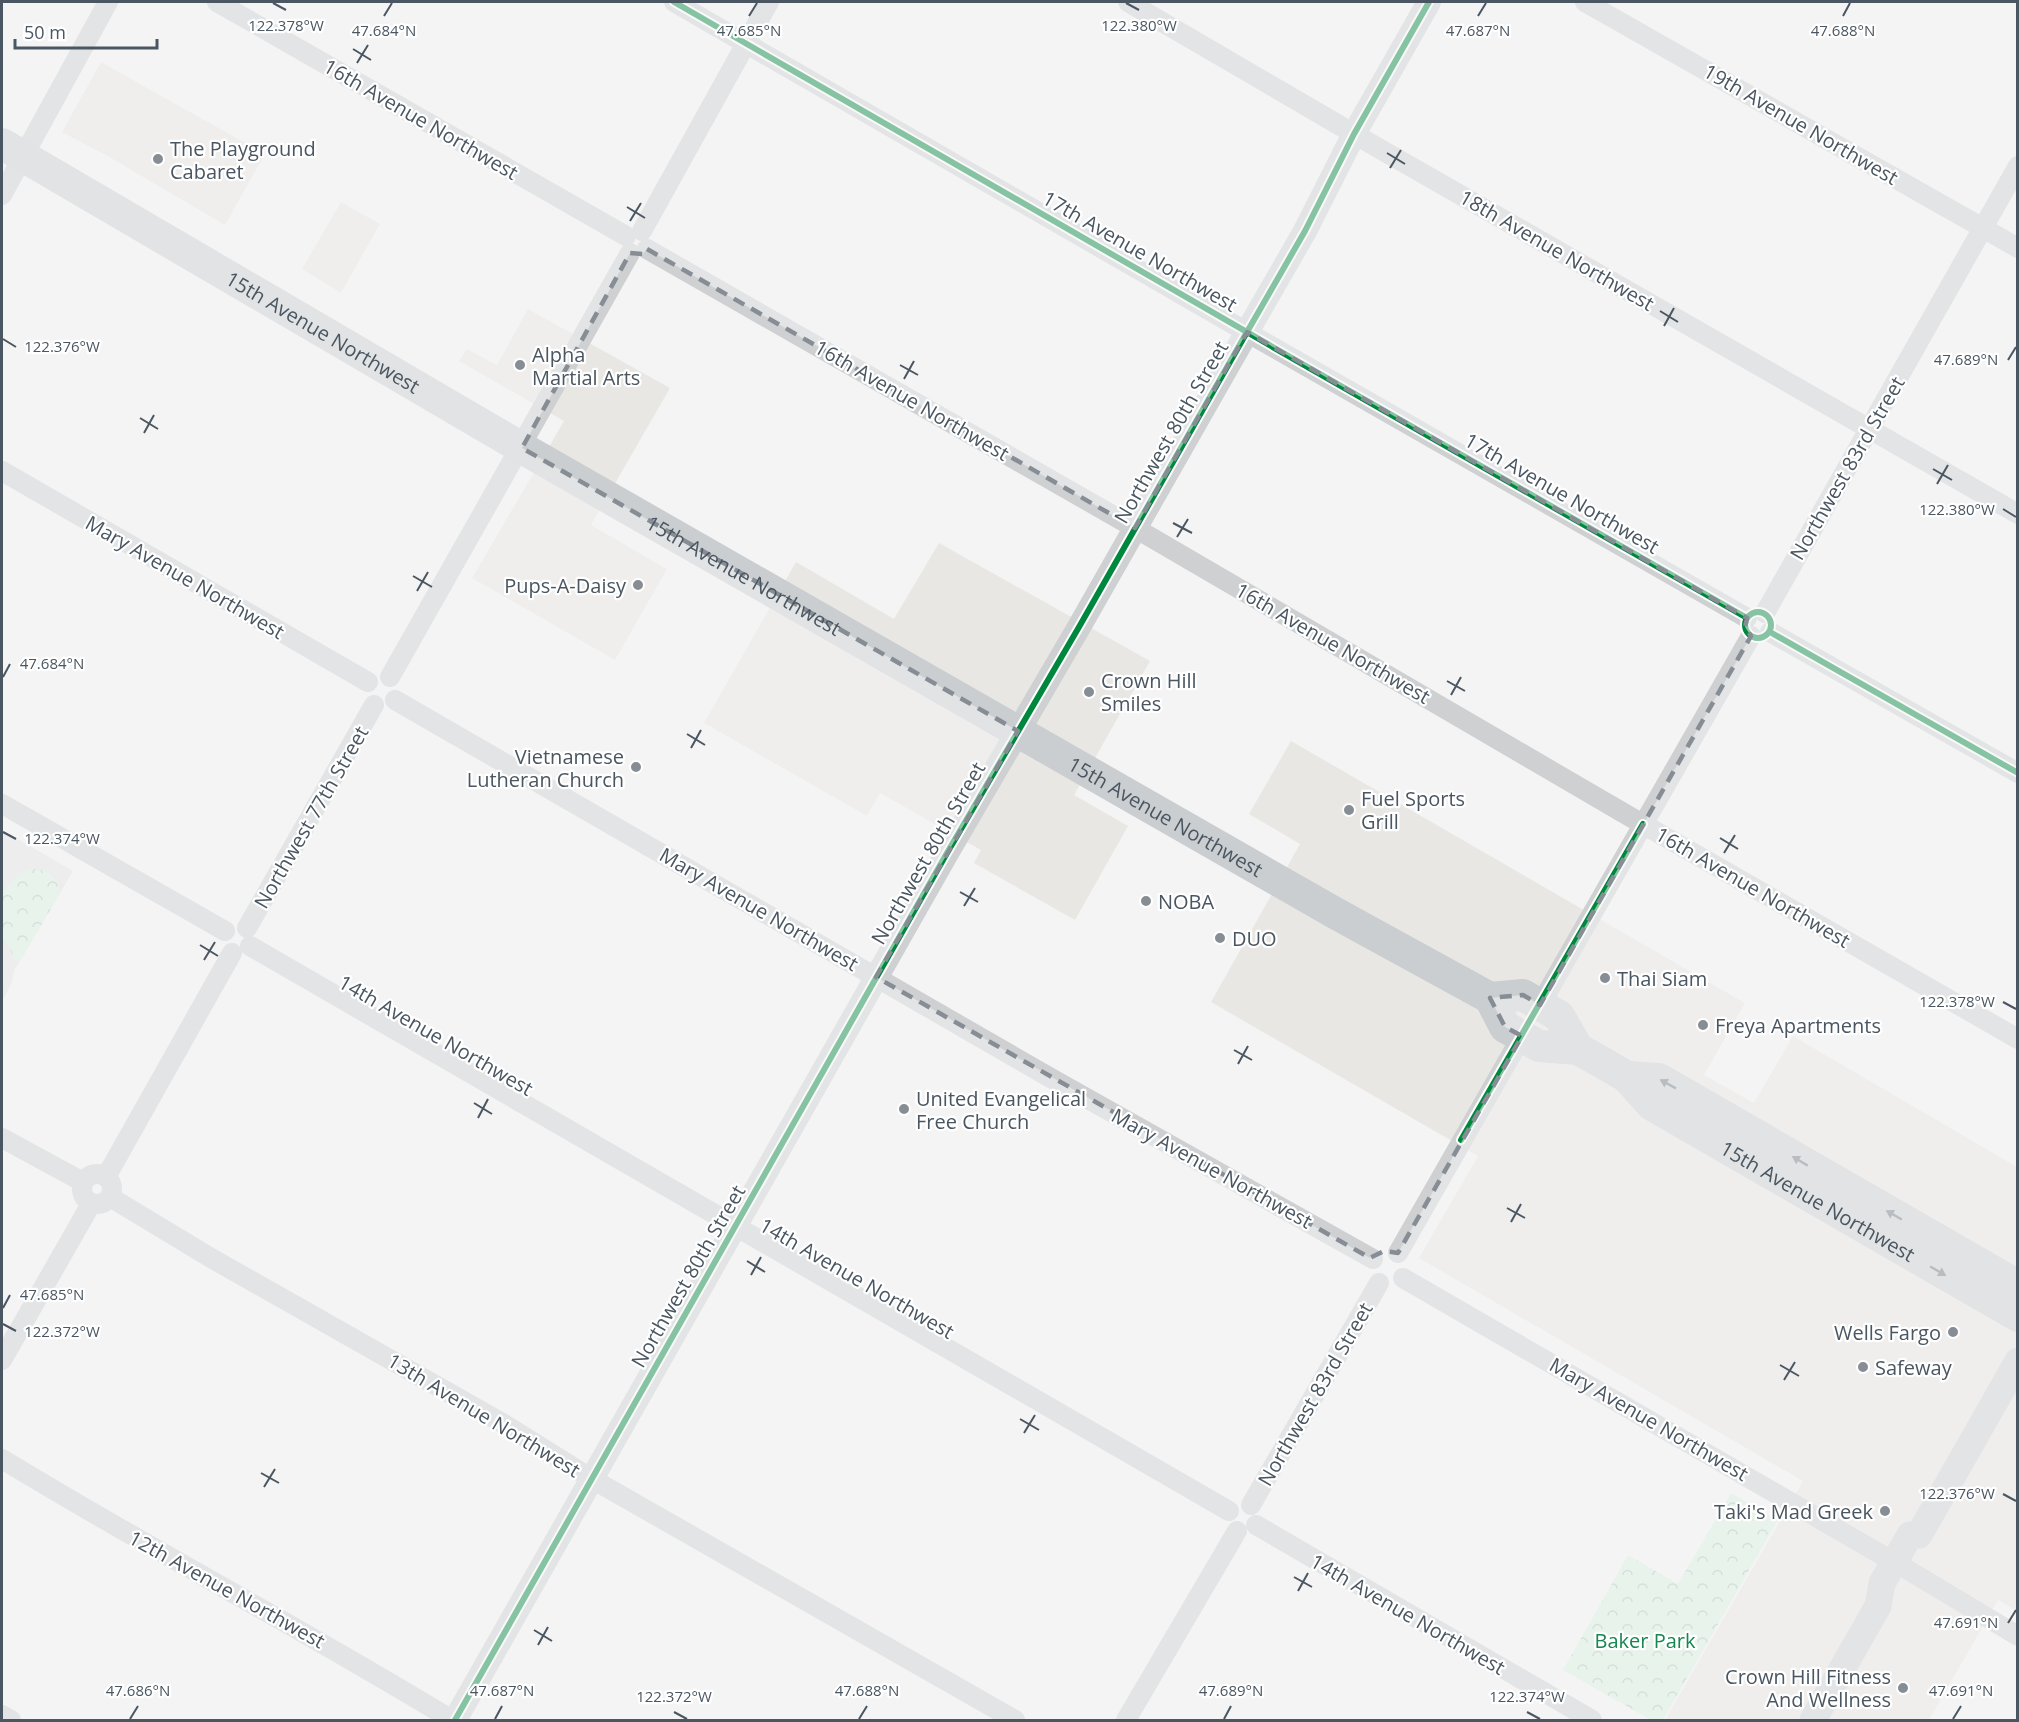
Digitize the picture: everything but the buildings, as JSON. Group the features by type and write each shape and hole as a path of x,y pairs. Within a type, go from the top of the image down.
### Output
{"main road":[{"name":"15th Avenue Northwest","path":"12,150 522,448 1326,907 1490,998 1506,1027 1539,1046 1578,1049 1627,1077 1652,1105 2018,1316"},
{"path":"1490,998 1523,995 1559,1016 1578,1049"},
{"name":"15th Avenue Northwest","path":"1627,1077 1659,1079 2018,1286"},
{"path":"1687,1125 1703,1120 1742,1138 1751,1132"},
{"path":"1813,1720 1878,1606 1896,1593 1910,1535 1919,1535 2018,1361"}],"street":[{"path":"2,195 12,150 108,2"},
{"name":"16th Avenue Northwest","path":"217,2 1135,528 2018,1039"},
{"name":"17th Avenue Northwest","path":"674,2 1247,333 2018,773"},
{"path":"390,677 522,448 769,2"},
{"name":"18th Avenue Northwest","path":"1128,2 2018,514"},
{"name":"Northwest 80th Street","path":"453,1720 876,977 1305,231 1354,134 1429,2"},
{"name":"19th Avenue Northwest","path":"1585,2 2018,248"},
{"name":"Northwest 83rd Street","path":"1540,1005 1871,428 2018,166"},
{"name":"Mary Avenue Northwest","path":"2,471 368,682"},
{"path":"378,675 390,677 397,687 395,700 388,706 375,705 366,695 368,682 378,675"},
{"name":"Mary Avenue Northwest","path":"395,700 1373,1259"},
{"name":"Northwest 77th Street","path":"106,1177 243,942 375,705"},
{"path":"2,804 225,931 235,924 243,942"},
{"name":"14th Avenue Northwest","path":"243,942 1229,1511"},
{"path":"1398,1253 1522,1036"},
{"path":"2,1138 83,1182"},
{"path":"101,1174 112,1185 110,1197 101,1204 91,1204 82,1193 83,1182 90,1175 101,1174"},
{"name":"13th Avenue Northwest","path":"110,1197 211,1258 504,1424 592,1479 1015,1720"},
{"path":"2,1360 91,1204"},
{"path":"1384,1251 1398,1253 1406,1264 1403,1278 1396,1284 1380,1283 1372,1274 1373,1259 1384,1251"},
{"name":"Mary Avenue Northwest","path":"1403,1278 2018,1635"},
{"name":"Northwest 83rd Street","path":"1251,1505 1380,1283"},
{"name":"12th Avenue Northwest","path":"2,1459 453,1720"},
{"path":"1126,1720 1257,1514 1251,1505 1239,1503 1229,1511 1229,1523 1246,1528"},
{"name":"14th Avenue Northwest","path":"1246,1528 1592,1720"},
{"path":"2,1715 11,1720"}],"highlighted area":[{"path":"647,249 656,254 1135,528 1247,332 1747,618 1745,627 1751,636 1540,1005 1523,995 1490,998 1505,1027 1522,1036 1398,1253 1384,1251 1370,1258 876,977 1018,731 522,448 630,253 643,254"}],"shaded area":[{"path":"101,62 265,154 225,225 62,132"},
{"path":"341,202 380,224 341,293 302,269"},
{"path":"528,309 670,388 591,525 667,569 615,660 472,578 564,421 459,361 467,349 497,365"},
{"path":"939,543 1150,661 1074,795 1128,826 1075,920 974,863 981,850 880,793 867,816 704,723 796,562 894,619"},
{"path":"1291,741 1745,1003 1704,1075 1754,1103 1793,1036 2017,1167 2017,1611 1998,1600 1929,1720 1665,1720 1803,1481 1419,1258 1478,1156 1211,1002 1300,844 1249,814"},
{"path":"2,830 73,871 14,971 12,982 2,1002"}],"green space":[{"path":"31,869 42,870 51,875 57,882 60,893 19,963 2,939 2,892 18,876"},
{"name":"Baker Park","path":"1731,1493 1778,1520 1663,1720 1651,1720 1563,1670 1628,1555 1678,1584"}],"cycle path":[{"path":"674,2 1747,618"},
{"path":"455,1720 947,853 1305,231 1354,134 1429,2"},
{"path":"1758,612 1768,615 1771,625 1768,635 1758,638 1748,635 1745,625 1748,615 1758,612"},
{"path":"1770,632 2018,773"},
{"path":"1461,1140 1643,824"}],"place":[{"name":"The Playground Cabaret","path":"158,159"},
{"name":"Alpha Martial Arts","path":"520,365"},
{"name":"Pups-A-Daisy","path":"638,585"},
{"name":"Crown Hill Smiles","path":"1089,692"},
{"name":"Vietnamese Lutheran Church","path":"636,767"},
{"name":"Fuel Sports Grill","path":"1349,810"},
{"name":"NOBA","path":"1146,901"},
{"name":"DUO","path":"1220,938"},
{"name":"Thai Siam","path":"1605,978"},
{"name":"Freya Apartments","path":"1703,1025"},
{"name":"United Evangelical Free Church","path":"904,1109"},
{"name":"Wells Fargo","path":"1953,1332"},
{"name":"Safeway","path":"1863,1367"},
{"name":"Taki's Mad Greek","path":"1885,1511"},
{"name":"Crown Hill Fitness And Wellness","path":"1903,1688"}]}
